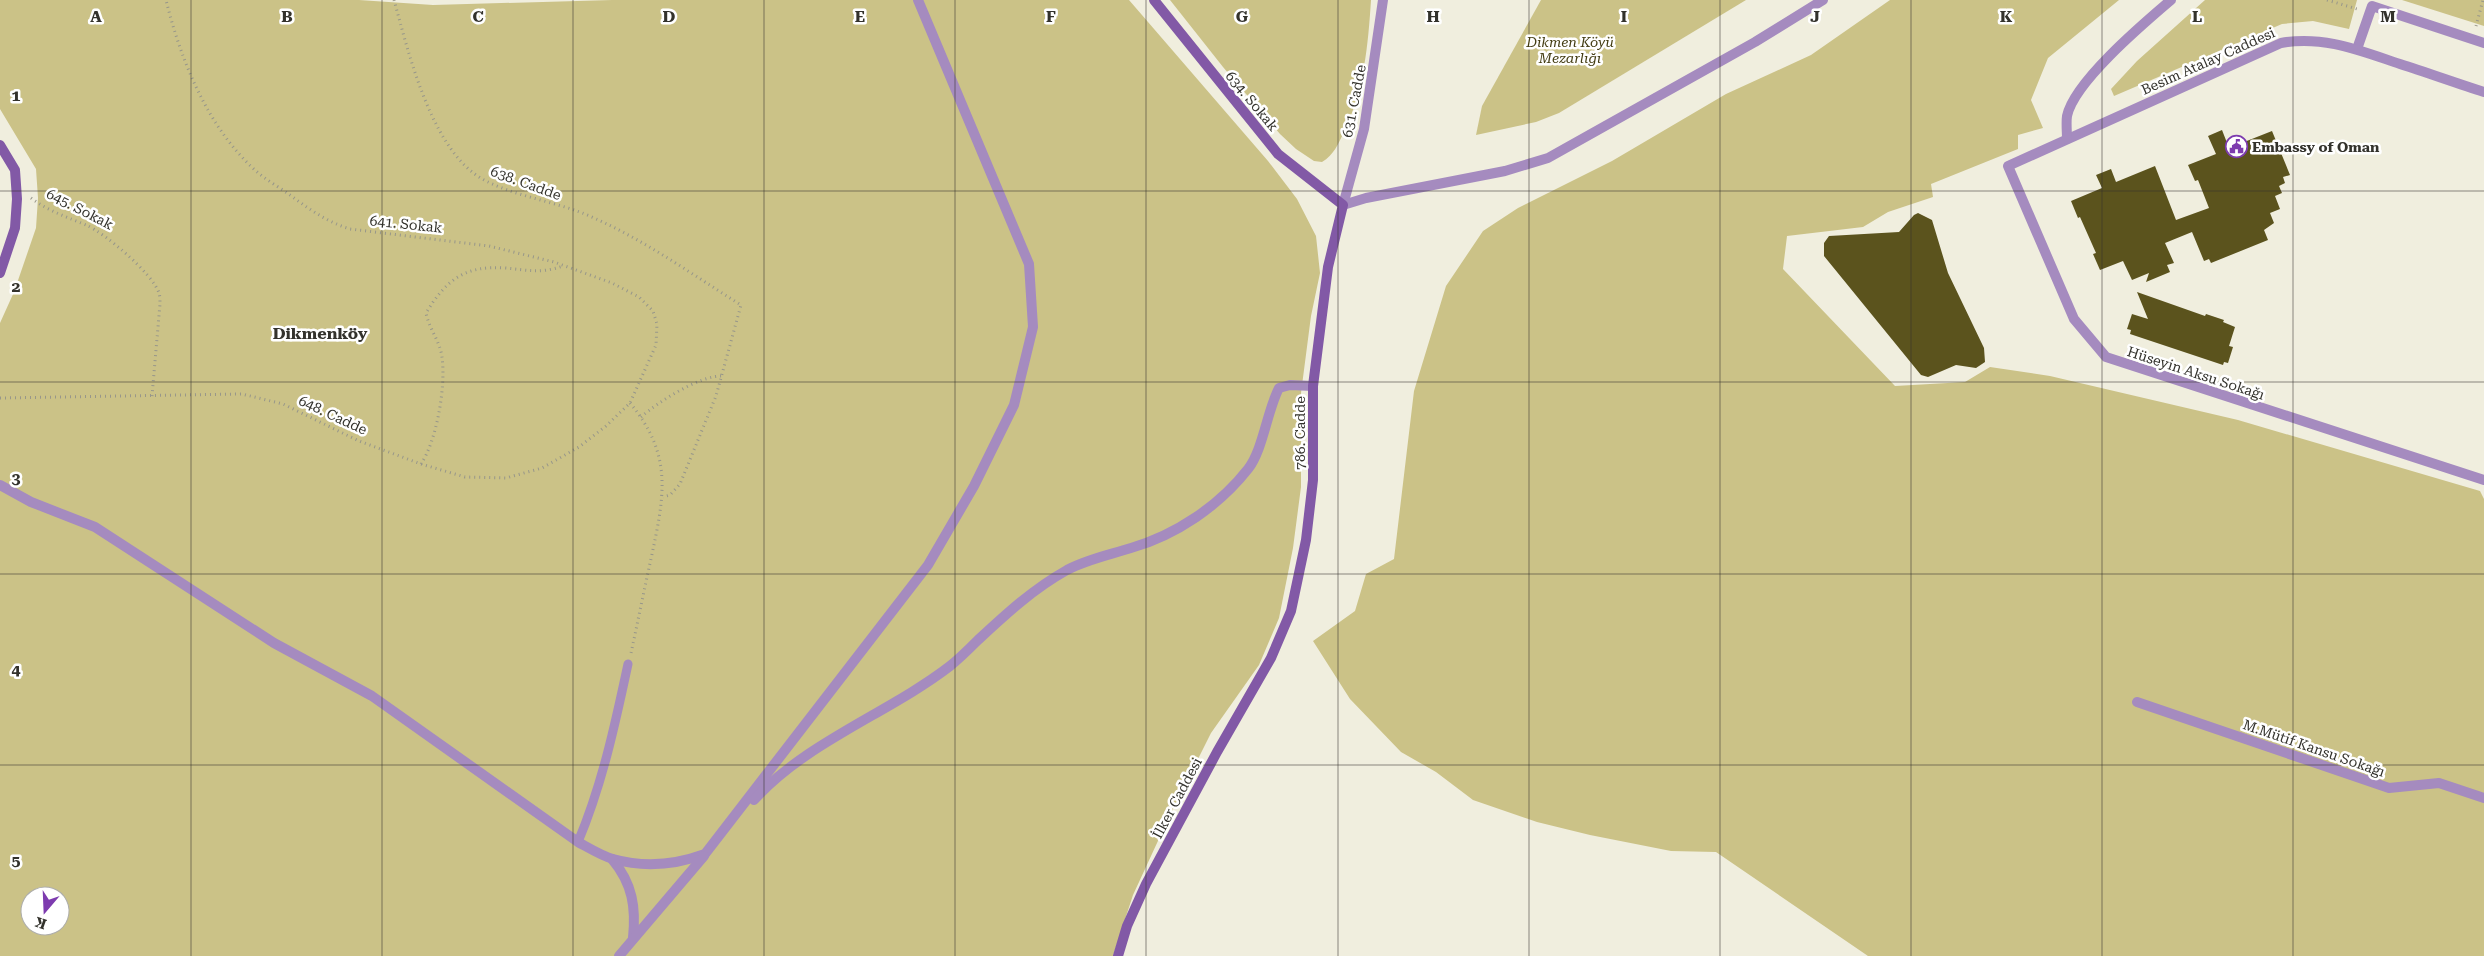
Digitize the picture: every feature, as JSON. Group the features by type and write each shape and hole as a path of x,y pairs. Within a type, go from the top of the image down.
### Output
{"main road":[{"name":"634. Sokak","path":"1154,0 1278,154 1343,205"},
{"path":"0,144 15,170 16,187 15,228 0,273"},
{"name":"786. Cadde","path":"1271,658 1291,611 1306,540 1313,480 1313,386 1328,267 1343,205"},
{"name":"İlker Caddesi","path":"1118,956 1128,926 1146,884 1217,752 1271,658"}],"street":[{"path":"619,956 705,854 928,565 974,486 1014,405 1033,327 1030,264 918,0"},
{"name":"631. Cadde","path":"1343,205 1364,129 1383,0"},
{"path":"1343,205 1366,198 1505,171 1548,158 1730,56 1823,0"},
{"path":"2067,139 2067,116 2074,100 2127,38 2171,0"},
{"path":"2358,49 2372,6 2484,43"},
{"name":"Besim Atalay Caddesi","path":"2008,166 2281,43 2300,39 2321,41 2358,49 2484,92"},
{"name":"Hüseyin Aksu Sokağı","path":"2008,166 2074,319 2106,357 2484,480"},
{"path":"0,485 31,502 95,527 274,643 372,696 578,842 612,859 658,865 677,863 705,854 769,786 831,741 915,691 952,665 1032,592 1067,570 1094,558 1132,548 1165,536 1190,522 1234,485 1250,467 1279,388 1290,385 1313,386"},
{"name":"M.Mütif Kansu Sokağı","path":"2137,702 2389,788 2439,783 2484,798"},
{"path":"612,859 623,872 634,901 634,938"}],"lane":[{"path":"578,842 588,818 613,736 628,664"}],"path":[{"name":"641. Sokak","path":"166,0 172,23 200,96 228,139 256,171 319,216 350,229 489,246 563,265 612,283 639,297 653,311 657,324 656,345 630,403"},
{"name":"638. Cadde","path":"394,0 417,82 440,132 464,165 485,181 592,217 626,233 741,305 723,376"},
{"path":"2327,0 2341,2 2370,13"},
{"path":"2472,39 2483,0"},
{"name":"645. Sokak","path":"16,187 46,208 88,226 110,238 150,278 159,292 160,304 152,396"},
{"path":"421,464 430,446 442,384 442,357 437,338 426,313 438,294 455,278 472,269 504,268 547,272 563,265"},
{"path":"641,417 655,405 705,379 723,376 680,484 670,495 663,497"},
{"name":"648. Cadde","path":"0,398 242,394 283,404 359,441 421,464 465,476 506,478 542,468 579,447 606,426 630,403"},
{"path":"628,664 663,497 662,464 657,448 641,417 630,403"}],"green space":[{"path":"0,0 359,0 433,5 612,0 1129,0 1268,161 1297,199 1316,236 1320,273 1311,316 1301,393 1301,487 1293,548 1279,618 1259,665 1211,733 1169,817 1133,895 1113,956 0,956 0,323 14,292 36,228 38,198 36,169 0,109"},
{"path":"1170,0 1371,0 1361,84 1351,116 1330,156 1322,162 1314,161 1296,149 1280,134 1223,67"},
{"name":"Dikmen Köyü Mezarlığı","path":"1541,0 1746,0 1559,113 1536,122 1476,135 1482,106"},
{"path":"1890,0 2119,0 2048,58 2031,100 2043,128 2018,135 2018,149 1931,184 1933,197 1888,212 1863,227 1787,236 1783,269 1895,386 1965,382 1990,367 2050,376 2238,420 2480,491 2484,499 2484,956 1868,956 1716,852 1671,851 1590,835 1537,822 1473,800 1436,772 1401,752 1350,699 1313,641 1355,611 1366,574 1394,559 1414,391 1446,286 1483,231 1518,208 1612,161 1726,94 1811,55"},
{"path":"2205,0 2357,0 2349,29 2313,21 2282,24 2114,96 2111,89 2137,61"},
{"path":"2402,0 2484,0 2484,26"}],"building":[{"path":"2222,130 2229,148 2272,131 2290,175 2283,177 2285,183 2279,186 2282,193 2275,196 2280,209 2270,213 2274,223 2264,230 2268,240 2211,263 2209,259 2204,261 2192,232 2165,243 2174,263 2167,265 2170,272 2146,282 2149,273 2132,280 2123,261 2100,270 2093,254 2096,253 2071,201 2102,188 2096,175 2111,169 2116,182 2155,166 2176,220 2209,208 2198,180 2195,181 2188,165 2216,154 2208,136"},
{"path":"1918,213 1932,220 1948,273 1984,348 1985,362 1976,368 1956,365 1928,377 1921,375 1824,256 1824,243 1829,236 1899,232"},
{"path":"2137,292 2205,316 2206,314 2224,320 2223,322 2235,327 2229,346 2233,347 2228,363 2224,362 2223,365 2130,334 2131,330 2127,329 2132,314 2148,319"}],"place":[{"name":"Embassy of Oman","path":"2236,147"}],"district":[{"name":"Dikmenköy","path":"320,333"}]}
